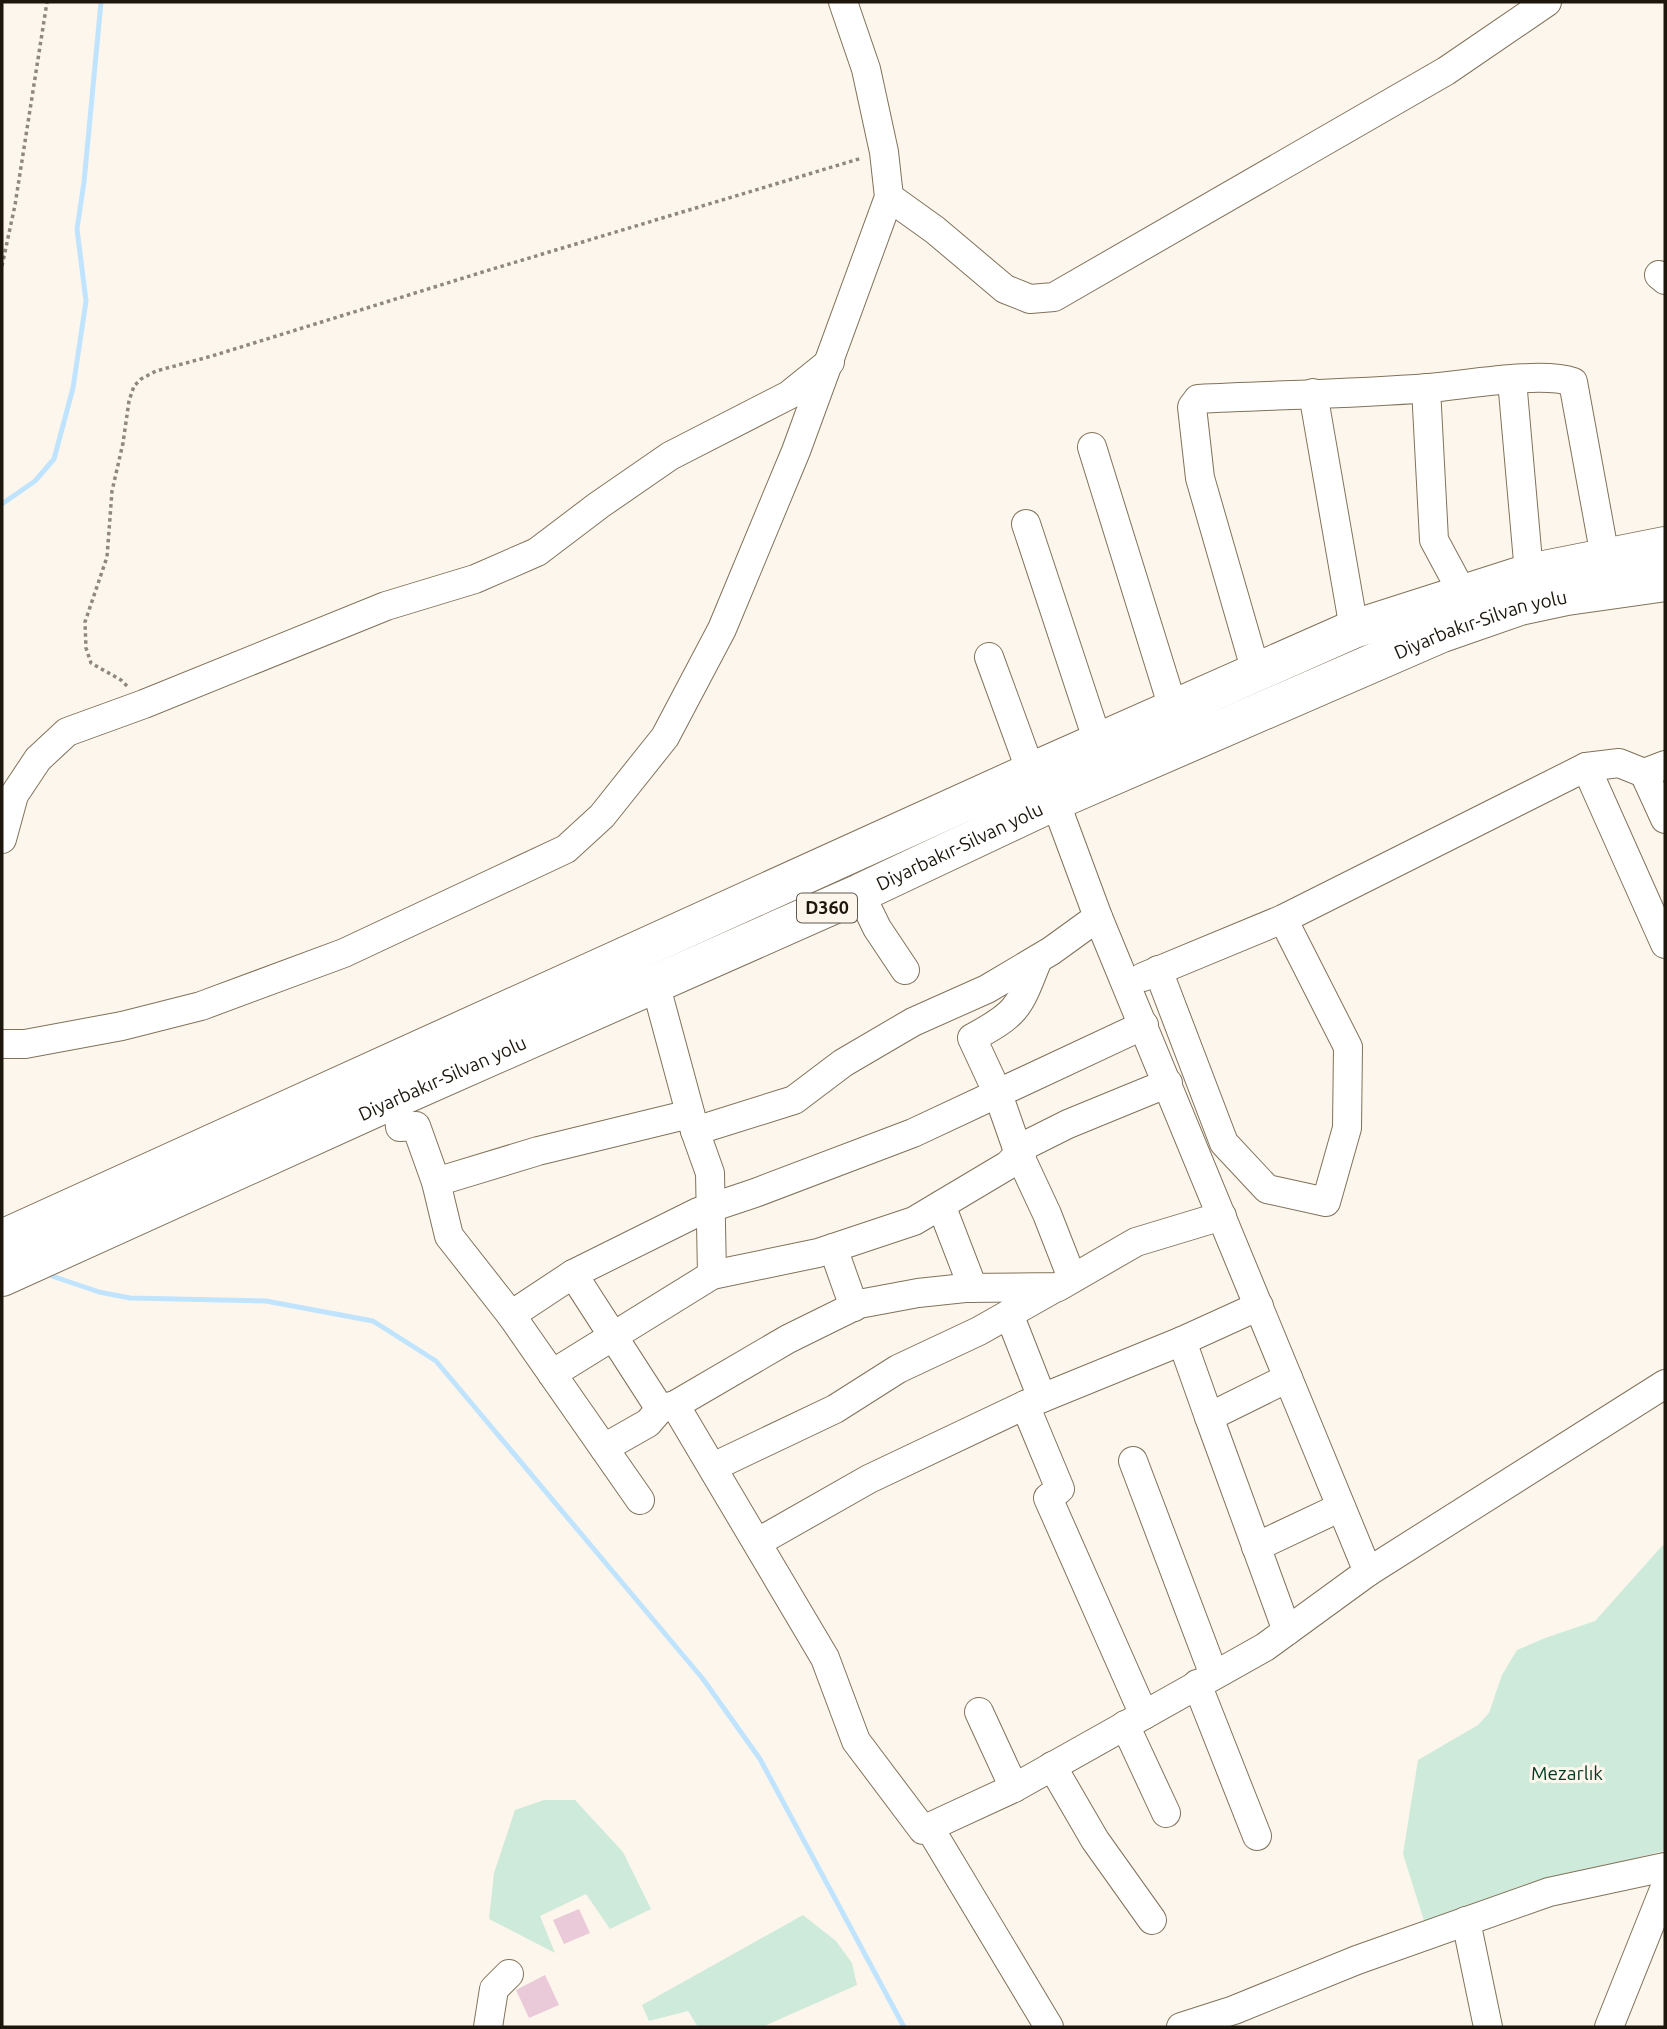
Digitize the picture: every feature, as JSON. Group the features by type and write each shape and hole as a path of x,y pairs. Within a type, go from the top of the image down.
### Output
{"highway":[{"name":"Diyarbakır-Silvan yolu","path":"2,1239 1031,772 1354,629 1529,573 1665,546"},
{"name":"Diyarbakır-Silvan yolu","path":"2,1277 860,893 1055,801 1442,633 1520,606 1567,596 1665,582"}],"street":[{"path":"2,1044 25,1044 122,1026 201,1006 344,953 566,849 603,816 665,737 722,629 796,451 889,197 884,152 866,69 843,2"},
{"path":"889,197 935,230 1005,289 1030,299 1054,297 1446,71 1547,2"},
{"path":"2,839 15,795 38,759 67,733 386,606 475,579 537,552 670,456 789,395 830,362"},
{"path":"1256,672 1200,478 1192,407 1198,399 1426,388 1512,380 1560,378 1573,382 1605,557"},
{"path":"1512,380 1529,573"},
{"path":"1426,388 1434,540 1463,594"},
{"path":"1312,393 1354,629"},
{"path":"1093,447 1173,708"},
{"path":"1026,524 1098,742"},
{"path":"989,657 1031,772"},
{"path":"1127,983 1283,919 1586,767 1619,763 1655,769 1665,819"},
{"path":"1586,767 1665,944"},
{"path":"1055,801 1098,917 1368,1572"},
{"path":"860,893 877,928 905,970"},
{"path":"436,1182 538,1151 794,1100 843,1063 913,1022 987,989 1038,959 1098,917"},
{"path":"1158,970 1224,1143 1267,1189 1326,1202 1347,1128 1348,1047 1283,919"},
{"path":"1038,959 1022,1002 1004,1021 972,1038 998,1094 1019,1154 1048,1214 1065,1282"},
{"path":"655,983 693,1122 710,1173 712,1275"},
{"path":"511,1315 573,1274 711,1208 913,1133 1144,1026"},
{"path":"552,1374 712,1275 833,1248 914,1221 1008,1165 1028,1144 1168,1083"},
{"path":"397,1098 400,1127 416,1126 436,1182 449,1236 511,1315 640,1500"},
{"path":"940,1205 973,1288"},
{"path":"713,1467 835,1409 898,1369 979,1331 1136,1242 1222,1216"},
{"path":"833,1248 854,1307"},
{"path":"573,1274 613,1336 713,1467 825,1658 856,1741 923,1830 1014,1788 1265,1647 1368,1572 1665,1384"},
{"path":"604,1448 649,1423 668,1407 788,1339 854,1307 918,1293 1065,1282"},
{"path":"758,1542 869,1479 1033,1401 1182,1341 1259,1306"},
{"path":"1009,1314 1060,1489 1048,1498 1134,1720 1166,1813"},
{"path":"1182,1341 1287,1631"},
{"path":"1209,1417 1288,1378"},
{"path":"1133,1461 1256,1836"},
{"path":"1256,1547 1341,1507"},
{"path":"979,1712 1014,1788"},
{"path":"1052,1766 1095,1840 1152,1920"},
{"path":"929,1827 1049,2027"},
{"path":"1181,2027 1234,2010 1357,1960 1549,1892 1665,1867"},
{"path":"1609,2027 1665,1887"},
{"path":"1466,1921 1488,2027"},
{"path":"488,2027 494,1989 509,1974"}],"path":[{"path":"2,267 15,205 47,2"},
{"path":"144,704 121,680 92,663 86,648 85,622 107,557 112,491 129,401 134,386 141,379 156,370 212,356 884,152"}],"green space":[{"name":"Mezarlık","path":"1665,1545 1663,1851 1579,1873 1425,1924 1403,1854 1418,1760 1478,1725 1489,1713 1502,1675 1517,1650 1595,1621"},
{"path":"544,1800 575,1800 623,1852 651,1909 610,1929 586,1894 540,1916 555,1953 489,1919 494,1873 515,1810"},
{"path":"803,1915 836,1941 852,1963 857,1985 762,2027 698,2027 688,2011 649,2021 642,2005"}],"building":[{"path":"579,1909 590,1933 564,1944 553,1920"},
{"path":"545,1975 559,2005 529,2018 516,1990"}],"waterway":[{"path":"2,504 35,481 54,459 73,388 86,301 77,229 101,2"},
{"path":"52,1276 99,1292 130,1298 266,1301 373,1321 436,1361 703,1679 760,1759 904,2027"}]}
